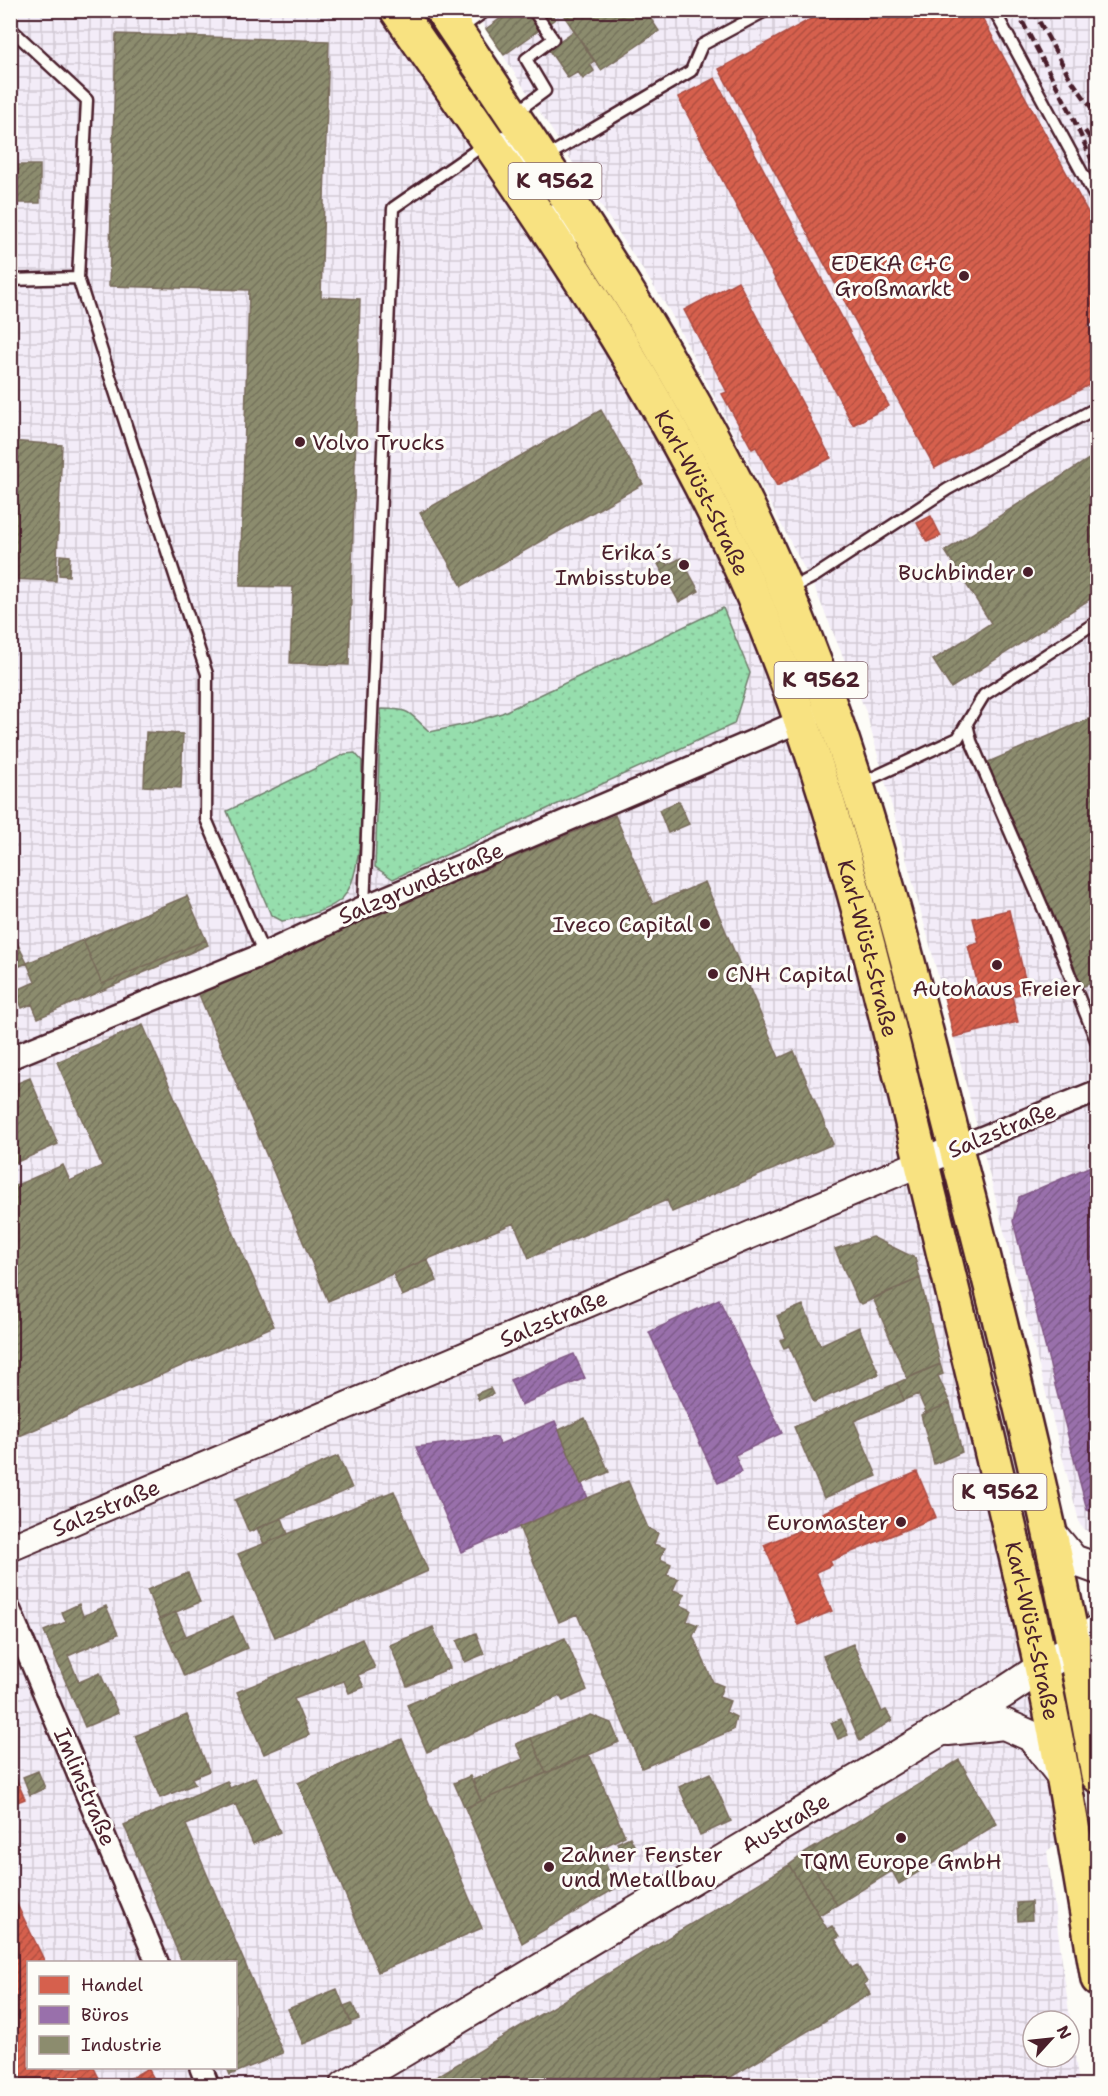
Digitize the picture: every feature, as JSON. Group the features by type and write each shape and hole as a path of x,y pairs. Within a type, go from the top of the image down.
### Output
{"main road":[{"name":"Karl-Wüst-Straße","path":"398,10 637,368 695,475 744,575 800,721 859,909 1042,1668 1098,1979"},
{"name":"Karl-Wüst-Straße","path":"449,21 511,115 543,183 590,234 646,319 699,410 753,517 786,591 831,707 858,784 890,891 1050,1532 1086,1638 1098,1776"},
{"path":"1050,1532 1072,1560 1098,1569"},
{"name":"Austraße","path":"345,2085 939,1731 1042,1668 1086,1638"},
{"path":"939,1731 1004,1724 1031,1736 1063,1777"}],"street":[{"name":"Salzgrundstraße","path":"10,1058 264,954 364,907 831,707"},
{"name":"Salzstraße","path":"10,1548 956,1148 1098,1091"},
{"name":"Imlinstraße","path":"10,1611 158,1961"},
{"path":"202,2069 208,2085"}],"lane":[{"path":"449,21 488,10"},
{"path":"511,115 545,91 526,58 552,39 532,10"},
{"path":"364,907 393,208 488,142 502,136 543,183 691,71 702,45 767,10"},
{"path":"994,10 1098,202"},
{"path":"10,28 87,100 78,278 207,674 206,819 264,954"},
{"path":"10,280 78,278"},
{"path":"786,591 815,576 948,489 1098,407"},
{"path":"858,784 958,738 984,695 1098,621"},
{"path":"967,724 971,741 1046,915 1098,1045"}],"shaded area":[{"path":"11,11 413,11 622,314 727,505 799,666 1087,1821 1047,1851 1069,2009 1021,2009 1021,2069 1077,2069 1079,2085 11,2086"},
{"path":"474,11 1097,11 1097,1540 1080,1525 930,945 866,712 815,589 669,310"}],"green space":[{"path":"723,608 750,673 734,724 393,879 375,867 381,709 405,711 430,732 467,724 502,713"},
{"path":"355,753 362,761 360,836 354,876 348,891 339,901 326,908 282,921 271,915 227,811 345,754"}],"building: Handel":[{"name":"EDEKA C+C Großmarkt","path":"827,10 978,10 1098,231 1098,320 1088,325 1098,344 1098,380 935,468 719,69"},
{"path":"715,78 889,406 853,425 678,97"},
{"path":"738,281 831,458 777,486 756,447 752,449 722,394 727,392 684,310"},
{"path":"931,516 941,536 927,542 917,523"},
{"name":"Autohaus Freier","path":"1009,910 1028,992 1012,996 1018,1022 954,1037 943,993 978,985 968,946 979,943 973,918"},
{"path":"917,1472 936,1517 830,1561 832,1565 816,1572 832,1611 798,1625 764,1545 825,1520 822,1513"},
{"path":"14,1774 25,1799 10,1805 10,1775"},
{"path":"10,1890 45,1961 27,1961 27,2069 94,2069 103,2086 10,2086"},
{"path":"149,2069 158,2086 117,2086"}],"building: Büros":[{"path":"1098,1163 1098,1514 1087,1510 1013,1221 1019,1197"},
{"path":"719,1299 782,1433 735,1455 742,1472 718,1483 649,1332"},
{"path":"574,1354 585,1378 521,1405 510,1380"},
{"path":"555,1421 588,1498 461,1552 416,1447 497,1437 500,1444"}],"building: Industrie":[{"path":"512,10 549,10 555,19 504,55 486,29"},
{"path":"560,10 645,10 659,31 601,70"},
{"path":"574,31 594,61 590,64 594,71 583,79 578,72 568,78 548,49"},
{"name":"Volvo Trucks","path":"116,34 329,41 321,297 360,299 349,665 290,663 293,587 240,586 249,290 109,286"},
{"path":"10,165 40,165 40,203 10,203"},
{"path":"601,410 643,484 462,586 420,513"},
{"path":"10,441 62,445 56,581 10,579"},
{"name":"Buchbinder","path":"1098,453 1098,594 951,688 933,660 991,623 945,551"},
{"path":"60,555 70,556 69,576 59,575"},
{"path":"681,558 699,591 679,602 658,564 665,561 667,565"},
{"path":"1098,715 1098,980 1082,987 986,763"},
{"path":"146,732 183,734 181,788 144,786"},
{"path":"679,801 689,824 668,833 659,810"},
{"path":"615,815 653,904 705,882 779,1058 794,1051 833,1144 672,1212 667,1200 529,1258 514,1223 328,1301 197,990"},
{"path":"187,896 206,940 102,984 83,940"},
{"path":"10,928 27,963 10,970"},
{"path":"83,940 102,984 206,940 208,945 38,1018 32,1004 22,1008 15,991 35,982 27,963"},
{"path":"143,1025 274,1326 10,1440 10,1188 63,1165 70,1181 102,1166 57,1062"},
{"path":"30,1078 58,1144 10,1165 10,1086"},
{"path":"872,1237 915,1258 920,1278 862,1304 858,1302 835,1249"},
{"path":"427,1259 437,1281 402,1296 393,1274"},
{"path":"920,1278 940,1364 907,1378 873,1298"},
{"path":"803,1305 820,1345 859,1327 879,1374 814,1402 789,1346 784,1348 780,1340 786,1338 777,1316"},
{"path":"940,1364 943,1374 938,1376 950,1403 921,1415 926,1412 918,1394 904,1400 897,1383"},
{"path":"897,1383 904,1400 854,1421 877,1476 824,1498 794,1427"},
{"path":"490,1388 493,1394 479,1400 476,1394"},
{"path":"950,1403 962,1452 934,1464 921,1415"},
{"path":"585,1418 609,1472 581,1484 559,1430"},
{"path":"338,1456 352,1488 249,1532 235,1500"},
{"path":"628,1481 648,1528 658,1533 654,1544 665,1548 660,1559 671,1564 667,1575 678,1579 673,1590 685,1594 680,1605 691,1610 687,1621 698,1625 693,1636 713,1682 723,1686 719,1697 730,1701 726,1712 736,1717 733,1730 642,1768 577,1614 559,1622 519,1527"},
{"path":"394,1491 428,1571 275,1637 238,1554"},
{"path":"282,1518 288,1534 264,1544 257,1528"},
{"path":"188,1573 200,1602 159,1619 147,1590"},
{"path":"79,1604 83,1616 106,1606 118,1634 68,1656 79,1682 100,1673 118,1713 85,1727 44,1631 66,1622 62,1612"},
{"path":"176,1612 186,1636 170,1643 159,1619"},
{"path":"233,1616 247,1648 184,1676 170,1643"},
{"path":"433,1627 450,1668 407,1686 390,1645"},
{"path":"476,1633 484,1654 465,1662 457,1641"},
{"path":"565,1638 587,1690 563,1701 560,1696 427,1752 407,1705"},
{"path":"362,1639 375,1668 358,1675 364,1687 349,1693 344,1681 294,1699 309,1735 264,1754 237,1692"},
{"path":"853,1644 882,1712 886,1710 892,1720 860,1741 823,1656"},
{"path":"187,1715 209,1771 192,1778 195,1784 160,1798 135,1736"},
{"path":"591,1715 611,1723 619,1742 546,1773 531,1738"},
{"path":"841,1719 848,1735 838,1739 831,1723"},
{"path":"531,1738 546,1773 481,1801 473,1780 523,1759 516,1744"},
{"path":"402,1739 482,1928 378,1972 298,1783"},
{"name":"Zahner Fenster und Metallbau","path":"589,1754 625,1836 599,1849 616,1888 522,1943 465,1808"},
{"name":"TQM Europe GmbH","path":"959,1760 997,1824 899,1884 892,1871 837,1905 805,1853"},
{"path":"38,1771 45,1788 30,1795 23,1777"},
{"path":"710,1773 731,1821 700,1835 679,1787"},
{"path":"470,1776 481,1801 465,1808 454,1783"},
{"path":"256,1777 280,1832 253,1844 236,1804 186,1825 283,2053 230,2075 227,2069 237,2069 237,1961 182,1961 124,1825 227,1781 230,1788"},
{"path":"630,1837 635,1847 621,1853 617,1843"},
{"path":"805,1853 837,1905 819,1915 789,1865"},
{"path":"789,1865 827,1929 832,1926 839,1937 835,1939 852,1968 857,1965 867,1982 864,1984 870,1994 716,2086 421,2086"},
{"path":"1031,1902 1032,1920 1018,1921 1017,1903"},
{"path":"337,1989 351,2024 303,2044 288,2009"},
{"path":"352,2003 359,2019 351,2022 344,2006"}],"railway":[{"path":"1016,10 1069,109 1098,174"},
{"path":"1033,10 1070,78 1098,117"},
{"path":"1085,131 1098,149"}],"place":[{"name":"EDEKA C+C Großmarkt","path":"964,276"},
{"name":"Volvo Trucks","path":"300,442"},
{"name":"Erika´s Imbisstube","path":"684,565"},
{"name":"Buchbinder","path":"1028,572"},
{"name":"Iveco Capital","path":"705,924"},
{"name":"Autohaus Freier","path":"997,965"},
{"name":"CNH Capital","path":"713,974"},
{"name":"Euromaster","path":"901,1522"},
{"name":"TQM Europe GmbH","path":"901,1838"},
{"name":"Zahner Fenster und Metallbau","path":"549,1867"}]}
